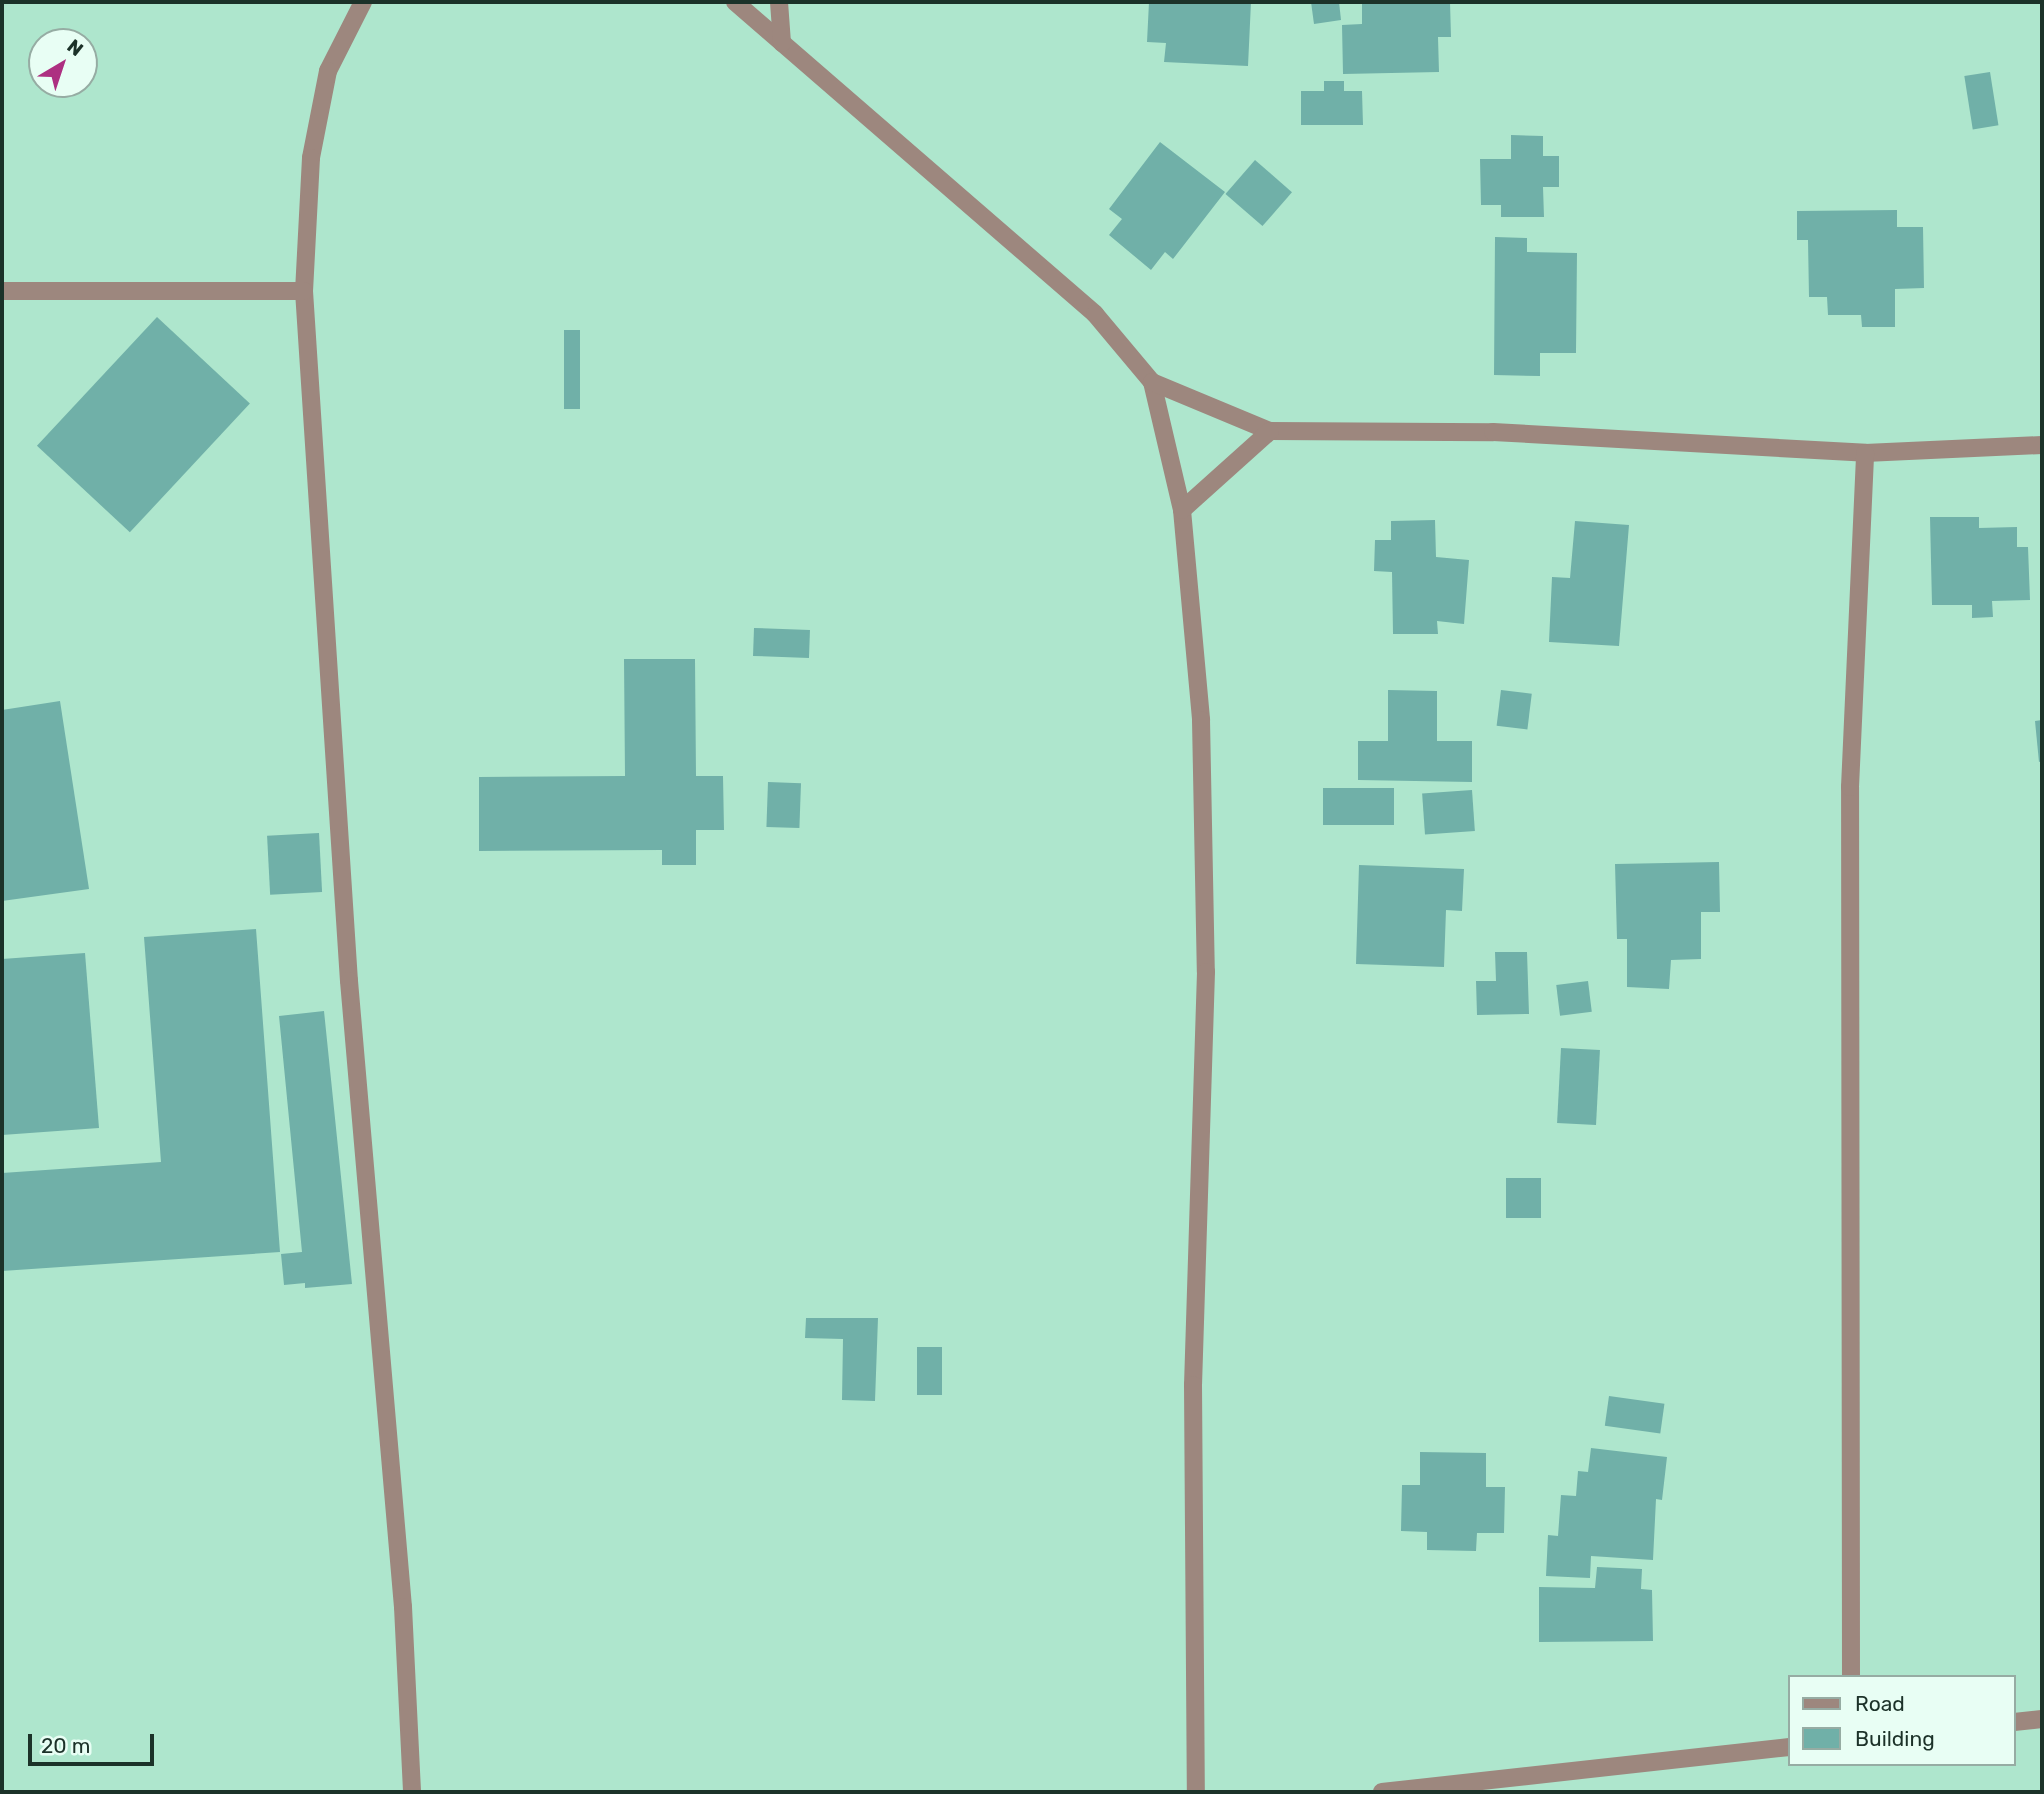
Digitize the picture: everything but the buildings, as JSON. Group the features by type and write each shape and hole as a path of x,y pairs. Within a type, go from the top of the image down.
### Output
{"street":[{"path":"363,2 328,71 312,159 304,291 348,968 402,1593 412,1792"},
{"path":"734,2 1095,314 1153,382 1270,431 1493,432 1866,453 2042,445"},
{"path":"779,2 782,43"},
{"path":"2,290 304,291"},
{"path":"1153,382 1182,510 1201,720 1206,972 1194,1385 1196,1792"},
{"path":"1182,510 1270,431"},
{"path":"1851,1675 1850,788 1866,453"},
{"path":"2016,1722 2042,1719"},
{"path":"1382,1792 1788,1747"}]}
